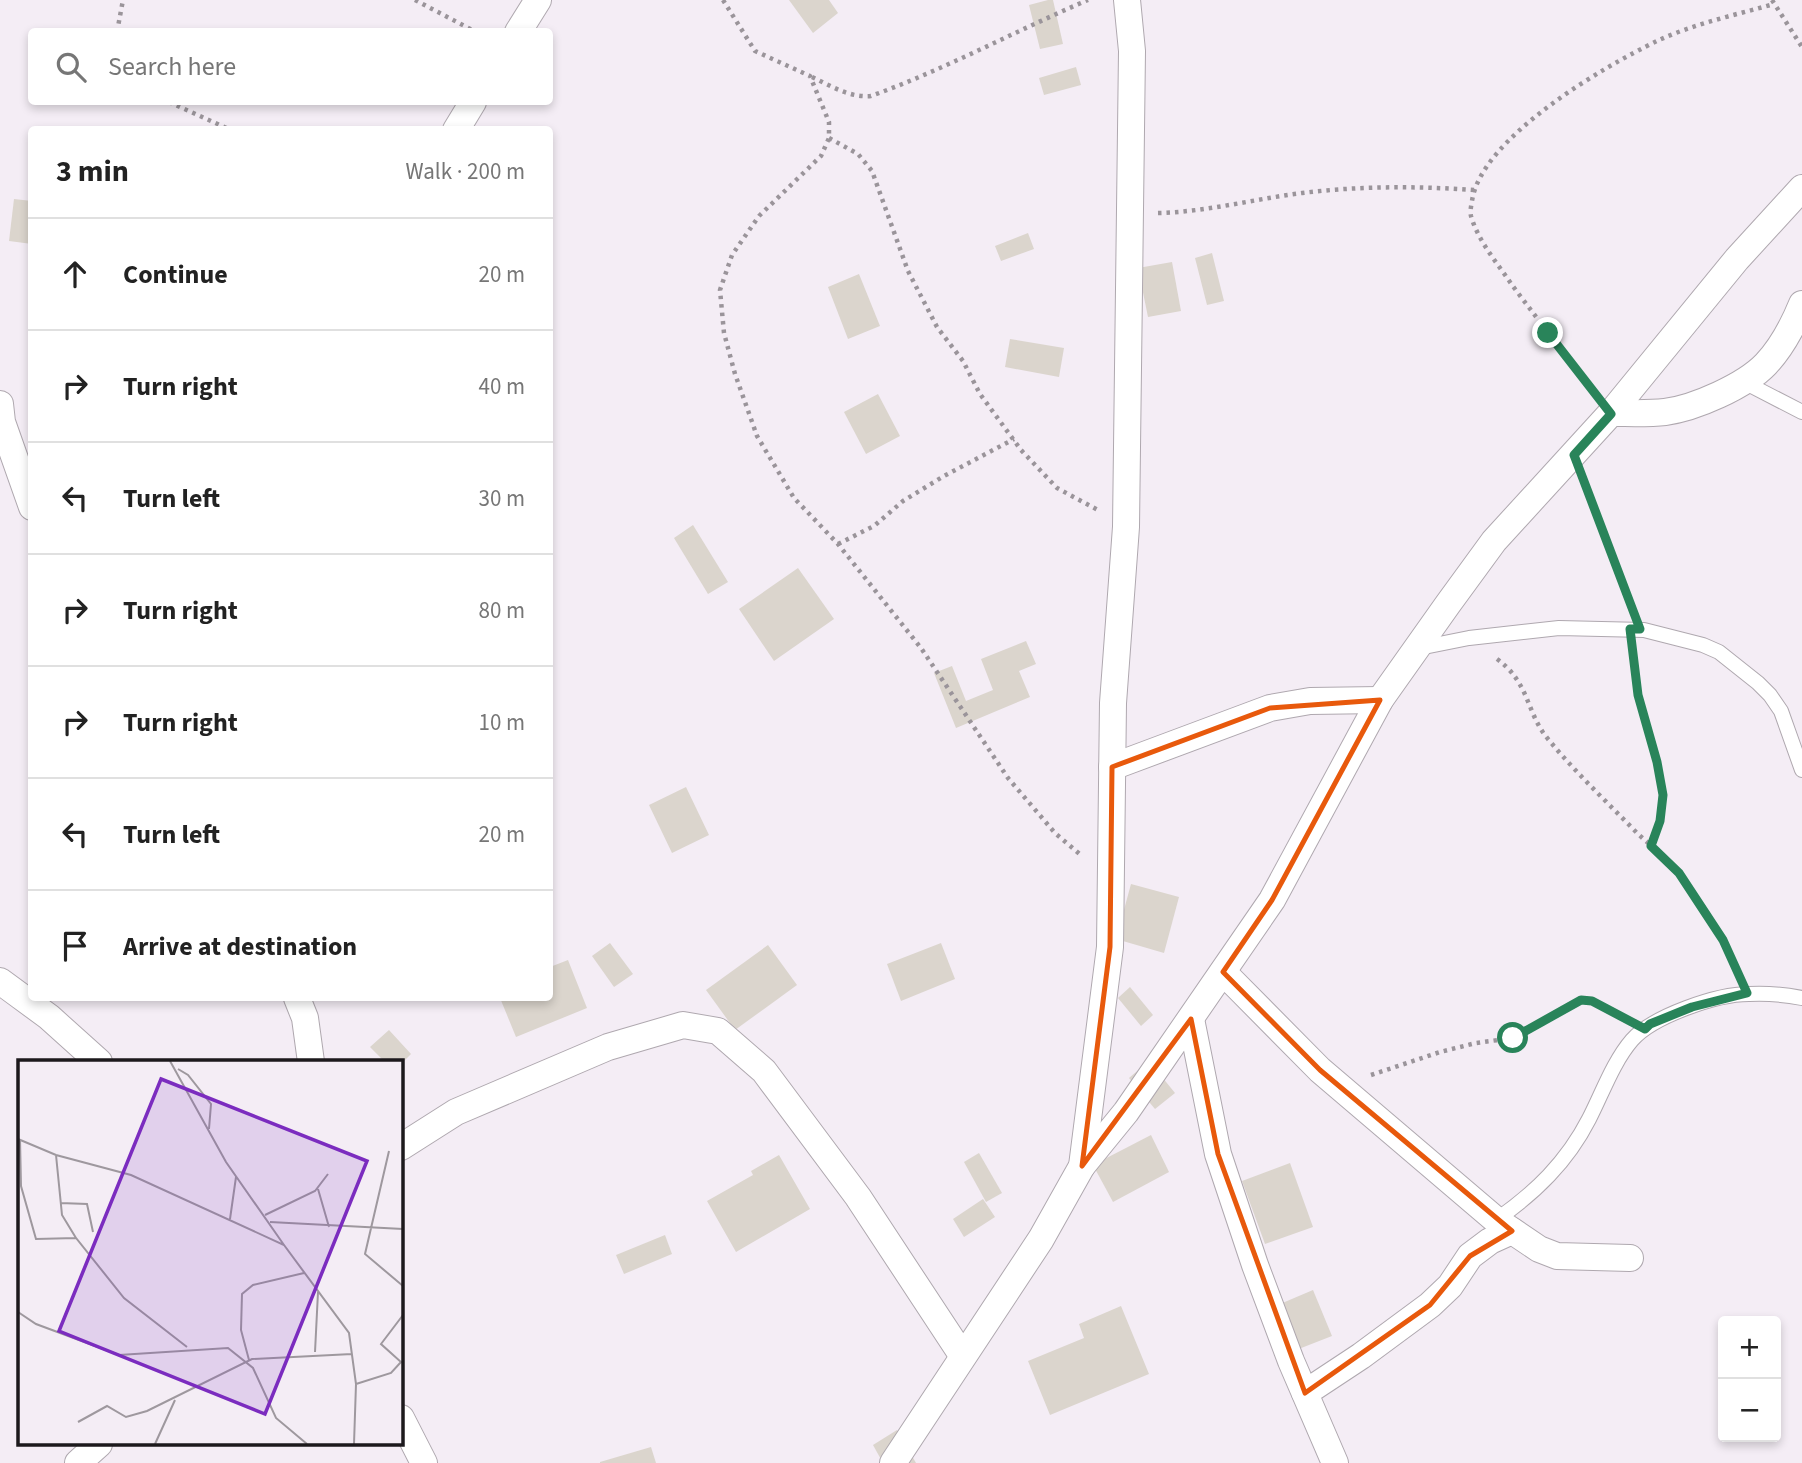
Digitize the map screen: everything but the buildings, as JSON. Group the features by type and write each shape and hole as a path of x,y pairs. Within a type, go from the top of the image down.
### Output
{"street":[{"path":"520,28 538,0"},
{"path":"1082,1166 1110,947 1113,703 1126,527 1132,51 1127,0"},
{"path":"458,126 471,105"},
{"path":"893,1463 1041,1239 1082,1166 1126,1112 1272,900 1380,701 1416,649 1494,541 1611,414 1737,259 1802,188"},
{"path":"1611,414 1666,412 1704,401 1742,381 1765,365 1787,337 1802,304"},
{"path":"0,404 2,422 28,496"},
{"path":"1112,767 1270,708 1310,701 1380,701"},
{"path":"1223,972 1335,1083 1504,1226 1539,1250 1558,1256 1630,1258"},
{"path":"0,981 49,1017 97,1060"},
{"path":"298,1001 312,1060"},
{"path":"1191,1019 1218,1154 1255,1265 1335,1463"},
{"path":"402,1146 456,1112 608,1046 683,1025 718,1031 764,1071 858,1197 962,1355"},
{"path":"1305,1393 1362,1356 1430,1305 1450,1286 1470,1256 1504,1226"},
{"path":"402,1420 424,1463"},
{"path":"78,1463 97,1446"}],"lane":[{"path":"1742,381 1802,412"},
{"path":"1416,649 1469,638 1559,628 1635,629 1703,645 1718,652 1758,683 1781,711 1802,770"},
{"path":"1504,1226 1524,1200 1565,1158 1628,1046 1650,1024 1692,1007 1747,993 1801,993"}],"path":[{"path":"118,28 123,0"},
{"path":"415,0 468,28"},
{"path":"723,0 755,51 860,97 871,96 951,64 1018,30 1088,0"},
{"path":"1611,414 1489,251 1470,215 1474,190 1491,160 1531,118 1587,81 1657,41 1773,2 1802,47"},
{"path":"810,76 829,122 829,138 821,156 759,216 732,254 720,290 727,343 757,436 794,498 838,544 920,648 1008,778 1055,833 1111,882"},
{"path":"176,105 222,126"},
{"path":"829,138 858,154 872,171 908,271 937,327 1013,439 1057,488 1126,527"},
{"path":"1131,215 1187,212 1237,202 1334,189 1421,186 1474,190"},
{"path":"838,544 874,526 903,501 934,482 1013,439"},
{"path":"1574,455 1635,629 1638,695 1657,762 1663,795 1660,821 1651,846"},
{"path":"1469,638 1509,668 1528,697 1545,736 1679,873 1723,940 1747,993"},
{"path":"1335,1083 1385,1072 1452,1049 1513,1038 1581,1000 1592,1001 1645,1029"}],"highlighted area":[{"path":"1380,700 1272,900 1223,972 1320,1070 1512,1231 1470,1256 1430,1305 1305,1393 1218,1154 1191,1019 1082,1166 1110,947 1112,767 1270,708"}],"route":[{"path":"1513,1038 1581,1000 1592,1001 1645,1029 1650,1024 1692,1007 1747,993 1723,940 1679,873 1651,846 1660,821 1663,795 1657,762 1638,695 1630,629 1640,629 1574,455 1611,414 1548,333"}]}
